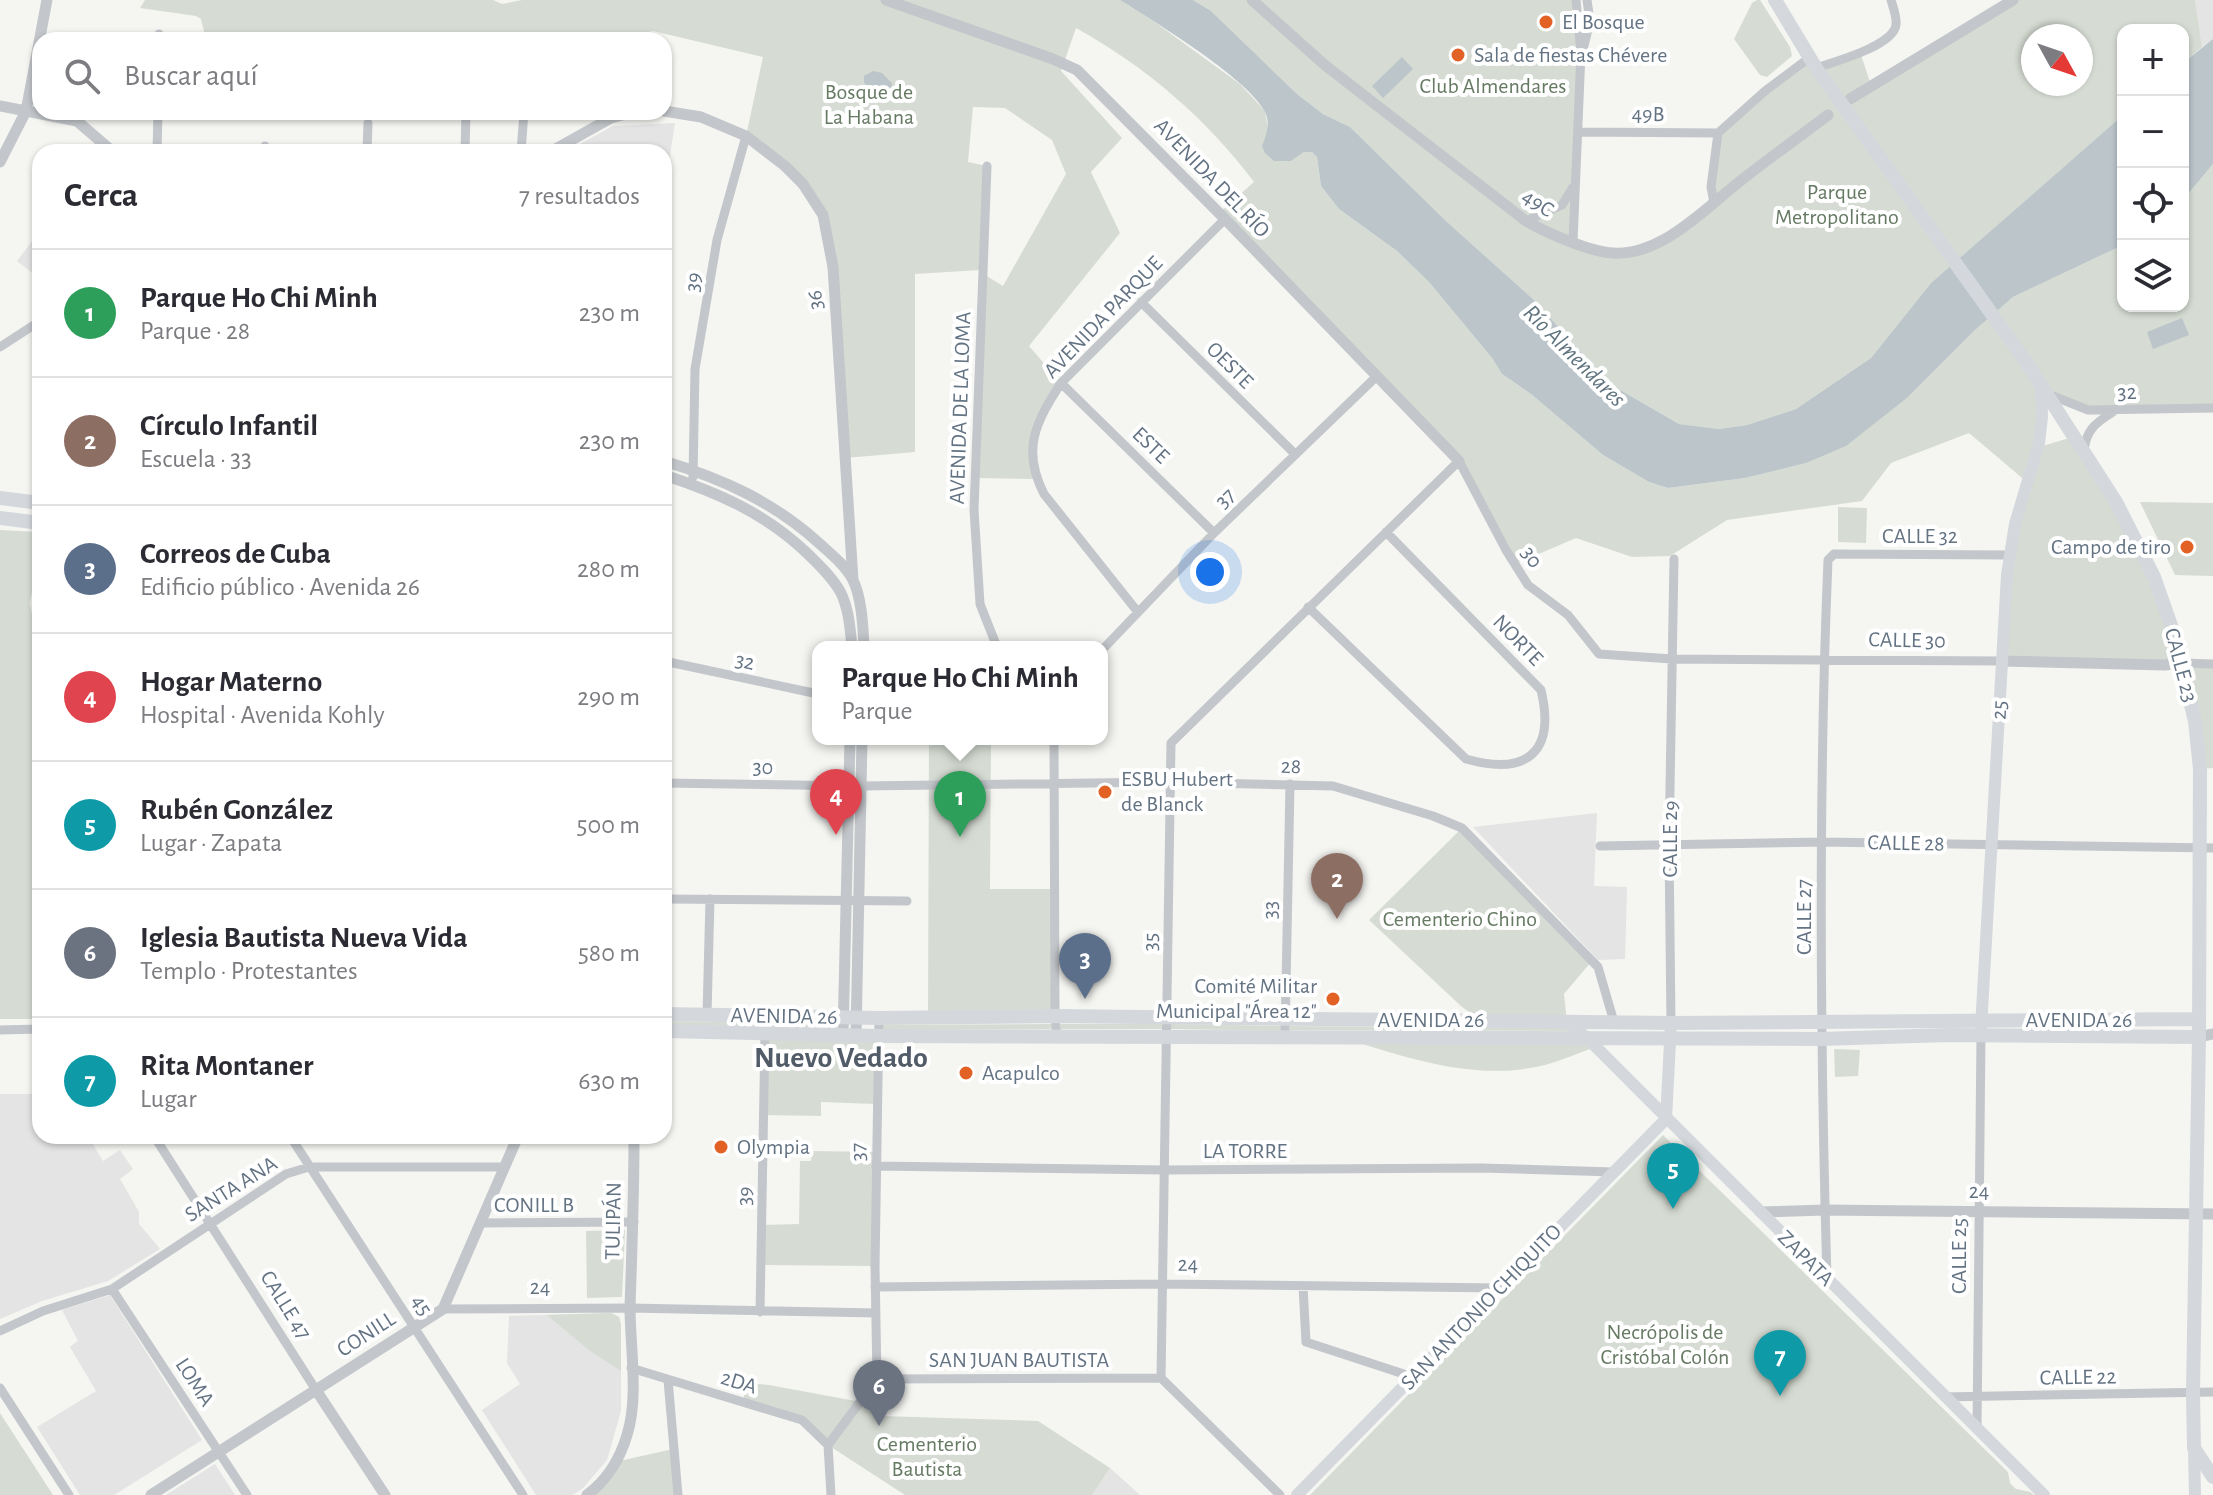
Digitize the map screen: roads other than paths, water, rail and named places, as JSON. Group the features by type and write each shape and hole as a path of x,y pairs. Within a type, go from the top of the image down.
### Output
{"main road":[{"path":"1773,0 1816,69"},
{"name":"CALLE 23","path":"1816,69 2024,359 2116,502 2146,560 2182,663 2198,741 2206,848 2199,1019 2206,1036 2196,1214 2194,1448"},
{"name":"25","path":"1981,1036 2009,555 2039,443 2044,391"},
{"path":"0,498 32,502"},
{"path":"0,518 32,522"},
{"name":"AVENIDA 26","path":"672,1014 1614,1022 1671,1031 1821,1039 2206,1036"},
{"name":"AVENIDA 26","path":"672,1031 850,1036 1586,1037 1822,1023 2199,1019"},
{"path":"1981,1036 2029,1020"},
{"path":"2080,1035 2109,1020"},
{"name":"ZAPATA","path":"1567,1022 1586,1037 2044,1495"},
{"name":"CALLE 29","path":"1666,1119 1671,1031"},
{"name":"SAN ANTONIO CHIQUITO","path":"1297,1495 1666,1119"},
{"path":"2194,1448 2213,1477"},
{"path":"2194,1448 2195,1495"}],"street":[{"path":"41,32 47,0"},
{"name":"AVENIDA DEL RÍO","path":"886,0 1077,70 1459,461"},
{"name":"49C","path":"1252,0 1326,66 1526,221 1547,233 1597,251 1613,254 1630,252 1667,238 1828,115"},
{"path":"1573,241 1581,53 1576,0"},
{"path":"1581,53 1590,21 1587,0"},
{"path":"1714,203 1711,187 1718,133 1765,91 1884,41 1897,23 1891,0"},
{"path":"1850,99 2013,0"},
{"path":"0,162 26,111 32,79"},
{"path":"0,106 32,112"},
{"name":"36","path":"672,112 701,117 746,136 766,149 795,176 823,215 833,267 853,580 864,641"},
{"path":"74,120 104,144"},
{"path":"157,144 158,120"},
{"path":"465,144 466,120"},
{"path":"522,144 523,120"},
{"path":"572,144 608,120"},
{"path":"367,144 368,123"},
{"name":"49B","path":"1578,132 1718,133"},
{"name":"39","path":"693,484 695,369 717,240 746,136"},
{"name":"AVENIDA DE LA LOMA","path":"987,166 974,510 980,604 995,641"},
{"path":"1526,221 1562,205 1575,184"},
{"name":"AVENIDA PARQUE","path":"1137,611 1058,513 1036,479 1031,458 1034,435 1043,411 1061,383 1225,219"},
{"name":"OESTE","path":"1141,302 1295,454"},
{"path":"0,347 32,326"},
{"name":"37","path":"1108,643 1214,533 1377,376"},
{"name":"ESTE","path":"1061,383 1214,533"},
{"name":"32","path":"2044,391 2078,408 2116,411 2213,408"},
{"path":"2084,453 2088,433 2097,421 2116,411"},
{"name":"35","path":"1161,1378 1171,743 1459,461"},
{"name":"30","path":"1459,461 1528,585 1568,615 1599,654"},
{"path":"672,463 741,489 772,505 802,527 840,563 853,580"},
{"path":"672,477 735,501 792,539 840,591 849,615 851,641"},
{"path":"762,517 772,505"},
{"name":"NORTE","path":"1308,607 1466,759 1491,766 1517,764 1533,754 1544,735 1547,713 1541,690 1386,532"},
{"path":"831,578 851,546"},
{"name":"CALLE 32","path":"1830,556 2009,555"},
{"name":"CALLE 27","path":"1827,1279 1821,1039 1824,659 1830,556"},
{"name":"CALLE 29","path":"1671,1031 1669,845 1674,559"},
{"name":"CALLE 30","path":"1599,654 1672,659 2213,664"},
{"name":"32","path":"672,663 812,693"},
{"path":"851,745 855,786"},
{"path":"850,1036 855,786 861,745"},
{"path":"1054,745 1057,1035"},
{"name":"28","path":"855,786 1169,782 1333,786 1433,816 1462,828 1598,967 1614,1022"},
{"name":"30","path":"672,783 855,786"},
{"name":"33","path":"1285,1037 1290,784"},
{"name":"CALLE 28","path":"1600,846 1823,842 2206,848"},
{"path":"672,899 907,901"},
{"path":"707,1015 710,899"},
{"name":"37","path":"877,1379 875,1287 879,1018"},
{"path":"0,1030 32,1029"},
{"name":"39","path":"760,1312 765,1034"},
{"name":"CALLE 25","path":"1977,1429 1981,1036"},
{"name":"CALLE 47","path":"159,1144 385,1495"},
{"name":"45","path":"295,1144 523,1495"},
{"path":"443,1309 514,1144"},
{"name":"TULIPÁN","path":"587,1495 604,1482 618,1457 627,1435 631,1412 634,1144"},
{"name":"LA TORRE","path":"876,1166 1165,1170 1482,1168 1614,1172"},
{"name":"SANTA ANA","path":"0,1331 43,1311 112,1289 286,1174 309,1167 504,1167"},
{"name":"24","path":"1760,1212 2213,1214"},
{"name":"CONILL B","path":"481,1223 634,1222"},
{"name":"24","path":"875,1287 1161,1284 1501,1288"},
{"path":"1303,1286 1306,1342 1413,1377"},
{"name":"LOMA","path":"112,1289 247,1495"},
{"name":"24","path":"443,1309 630,1308 876,1313"},
{"name":"CONILL","path":"151,1495 443,1309"},
{"name":"2DA","path":"631,1368 802,1420 828,1445"},
{"path":"1161,1378 1280,1495"},
{"name":"SAN JUAN BAUTISTA","path":"877,1379 1161,1378"},
{"path":"831,1495 828,1445 877,1379"},
{"path":"668,1380 678,1495"},
{"path":"0,1388 69,1495"},
{"name":"CALLE 22","path":"1944,1397 2213,1392"}],"water":[{"name":"Río Almendares","path":"1120,0 1193,0 1211,11 1297,94 1323,114 1350,127 1446,221 1534,300 1610,384 1679,424 1719,429 1747,425 1796,409 1871,358 1931,283 2117,120 2117,248 2013,297 1908,397 1846,446 1806,463 1745,478 1668,488 1649,482 1603,455 1531,394 1502,374 1429,282 1397,251 1339,209 1321,186 1317,157 1312,152 1304,152 1291,161 1274,161 1262,146 1268,124 1264,110 1254,96 1198,50"},
{"path":"2213,39 2213,164 2189,193 2189,96 2189,58"},
{"path":"1402,57 1413,69 1383,98 1372,86"},
{"path":"873,71 882,73 892,83 891,93 885,96 864,83 864,76"},
{"path":"2182,318 2189,335 2153,349 2147,332"}],"place":[{"name":"El Bosque","path":"1546,22"},
{"name":"Sala de fiestas Chévere","path":"1458,55"},
{"name":"Campo de tiro","path":"2187,547"},
{"name":"ESBU Hubert de Blanck","path":"1105,792"},
{"name":"Hogar Materno","path":"836,835"},
{"name":"Parque Ho Chi Minh","path":"960,837"},
{"name":"Círculo Infantil","path":"1337,919"},
{"name":"Correos de Cuba","path":"1085,999"},
{"name":"Comité Militar Municipal \"Área 12\"","path":"1333,999"},
{"name":"Acapulco","path":"966,1073"},
{"name":"Olympia","path":"721,1147"},
{"name":"Rubén González","path":"1673,1209"},
{"name":"Rita Montaner","path":"1780,1396"},
{"name":"Iglesia Bautista Nueva Vida","path":"879,1426"}],"district":[{"name":"Nuevo Vedado","path":"841,1058"}],"park label":[{"name":"Club Almendares","path":"1493,86"},
{"name":"Bosque de La Habana","path":"869,104"},
{"name":"Parque Metropolitano","path":"1837,204"},
{"name":"Cementerio Chino","path":"1460,919"},
{"name":"Necrópolis de Cristóbal Colón","path":"1665,1344"},
{"name":"Cementerio Bautista","path":"927,1456"}]}
